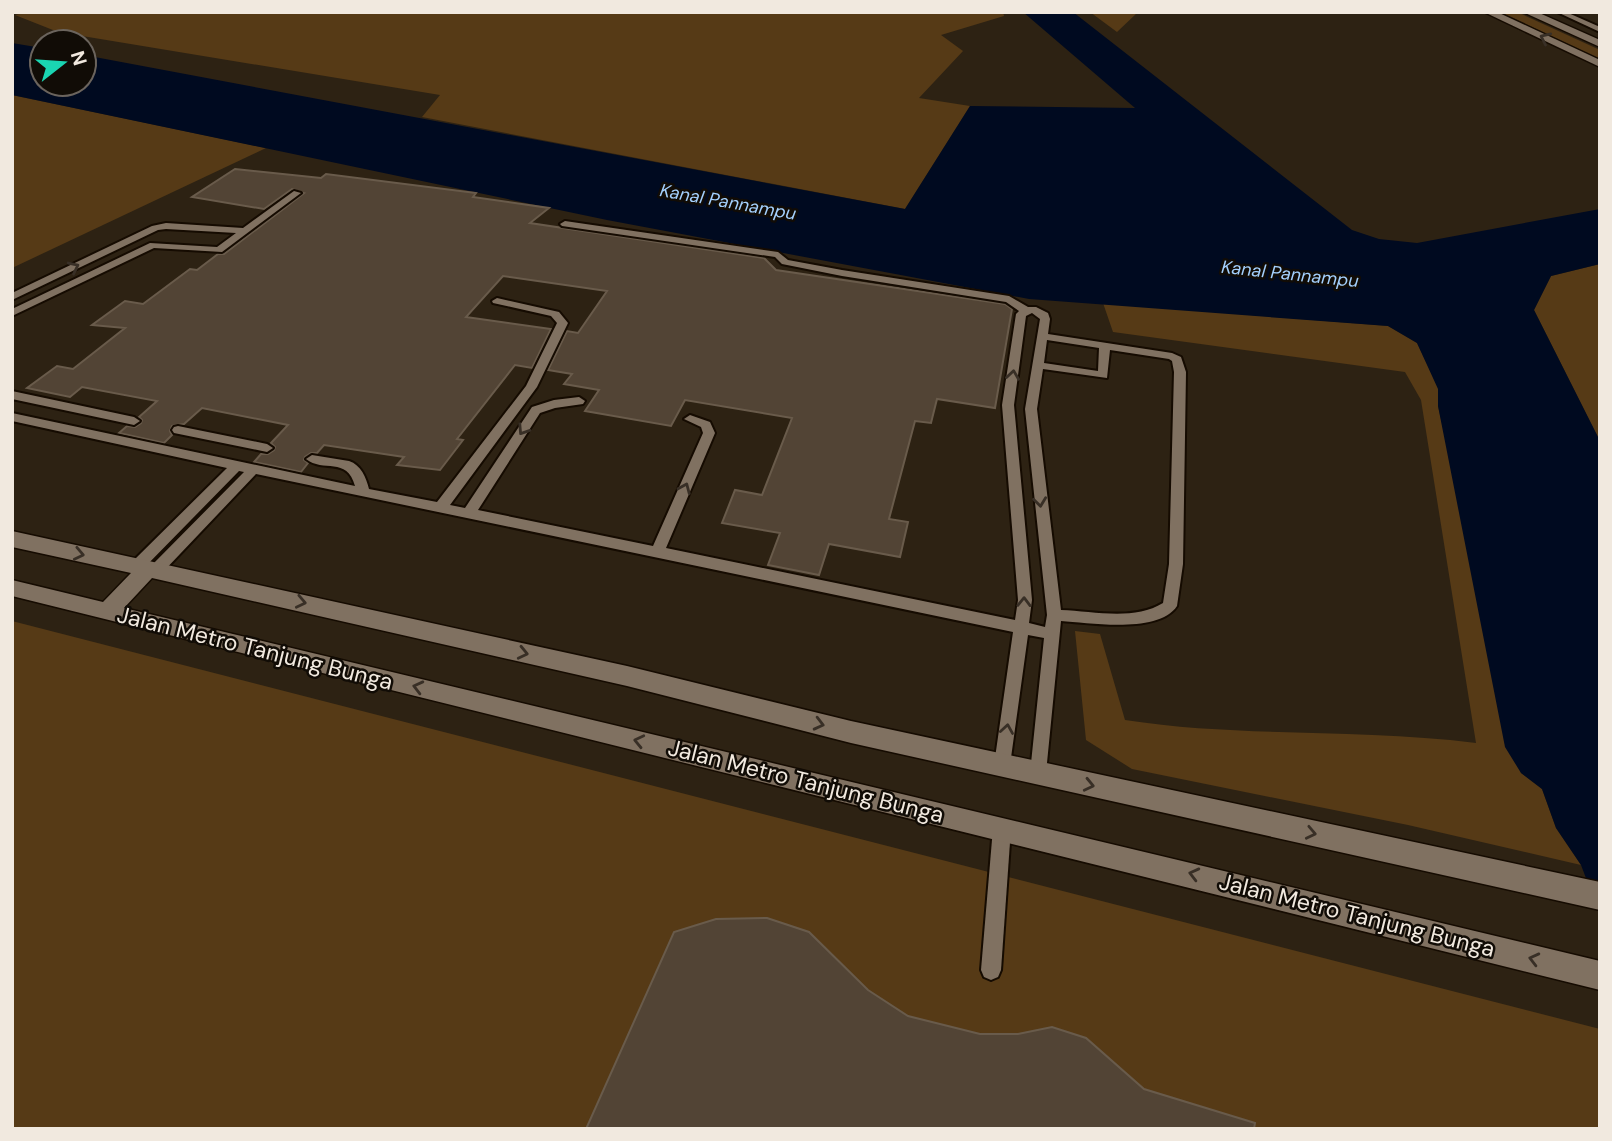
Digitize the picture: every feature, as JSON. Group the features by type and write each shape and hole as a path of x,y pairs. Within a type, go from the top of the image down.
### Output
{"main road":[{"path":"1489,12 1600,64"},
{"path":"1528,12 1600,44"},
{"path":"12,539 627,676 1002,765 1589,894"},
{"path":"107,611 147,568"},
{"name":"Jalan Metro Tanjung Bunga","path":"12,588 1600,976"}],"lane":[{"path":"1560,12 1600,30"},
{"path":"1557,25 1581,22"},
{"path":"153,245 219,250 297,193"},
{"path":"565,224 778,255 785,262 842,273 982,293 1009,299 1025,310 1039,311 1044,315 1031,409 1054,615 1038,773"},
{"path":"12,297 155,228 166,226 244,231"},
{"path":"12,313 153,245 166,226"},
{"path":"440,508 531,387 563,323 555,314 497,301"},
{"path":"1002,765 1025,600 1008,405 1021,314 1025,310"},
{"path":"1042,335 1172,356 1177,359 1181,372 1176,564 1170,606 1161,614 1141,618 1054,615"},
{"path":"1037,365 1103,374 1105,344"},
{"path":"12,395 134,421"},
{"path":"469,513 536,410 554,404 579,401"},
{"path":"12,417 235,467 658,551 1052,634"},
{"path":"658,551 709,433 706,425 690,419"},
{"path":"178,430 267,448"},
{"path":"1013,457 1035,460"},
{"path":"312,459 349,465 359,477 364,492"},
{"path":"147,568 235,467"},
{"path":"147,568 253,470"},
{"path":"991,970 1002,828"}],"shaded area":[{"path":"29,12 1003,12 1004,16 941,35 963,51 919,98 970,106 905,209 422,117 440,95 98,39 98,28 48,28 15,15"},
{"path":"1090,12 1138,12 1117,32"},
{"path":"1500,12 1517,12 1600,50 1600,59"},
{"path":"12,95 266,148 12,268"},
{"path":"1600,264 1600,441 1534,310 1551,276"},
{"path":"1103,303 1388,326 1417,343 1439,389 1438,406 1521,773 1542,789 1556,828 1581,865 1408,825 1132,769 1086,740 1075,631 1100,634 1125,720 1212,729 1432,738 1476,743 1421,400 1405,372 1113,332"},
{"path":"12,621 1600,1029 1600,1129 12,1129"}],"water":[{"name":"Kanal Pannampu","path":"1023,12 1073,12 1352,230 1379,239 1417,243 1600,209 1600,264 1551,276 1534,310 1600,441 1600,915 1581,865 1556,828 1542,789 1521,773 1505,747 1438,406 1438,389 1417,343 1388,326 1029,299 607,220 12,95 12,43 28,46 28,98 98,98 98,58 905,209 970,106 1135,108"}],"building":[{"path":"235,169 321,178 326,174 476,193 473,197 549,208 530,223 764,258 776,270 1005,304 1012,309 995,408 937,399 931,423 915,421 889,519 908,522 900,557 829,544 819,575 768,565 780,533 722,523 735,490 762,495 792,418 685,400 671,426 585,411 599,390 564,384 572,374 548,370 567,331 578,333 607,291 503,276 466,317 551,329 532,368 515,365 457,439 463,440 440,470 397,465 404,457 324,445 317,453 305,457 304,460 308,463 301,472 254,462 261,454 274,450 275,447 271,443 288,425 202,408 184,424 172,426 172,435 164,443 119,433 127,426 135,427 141,423 139,417 157,401 82,387 70,397 27,388 57,366 73,369 125,328 92,325 125,301 143,304 190,269 197,270 218,254 224,254 304,193 292,189 264,209 192,197"},
{"path":"767,918 809,932 868,990 908,1016 980,1034 1018,1034 1052,1027 1086,1038 1144,1089 1255,1123 1254,1129 586,1129 674,932 716,919"}]}
